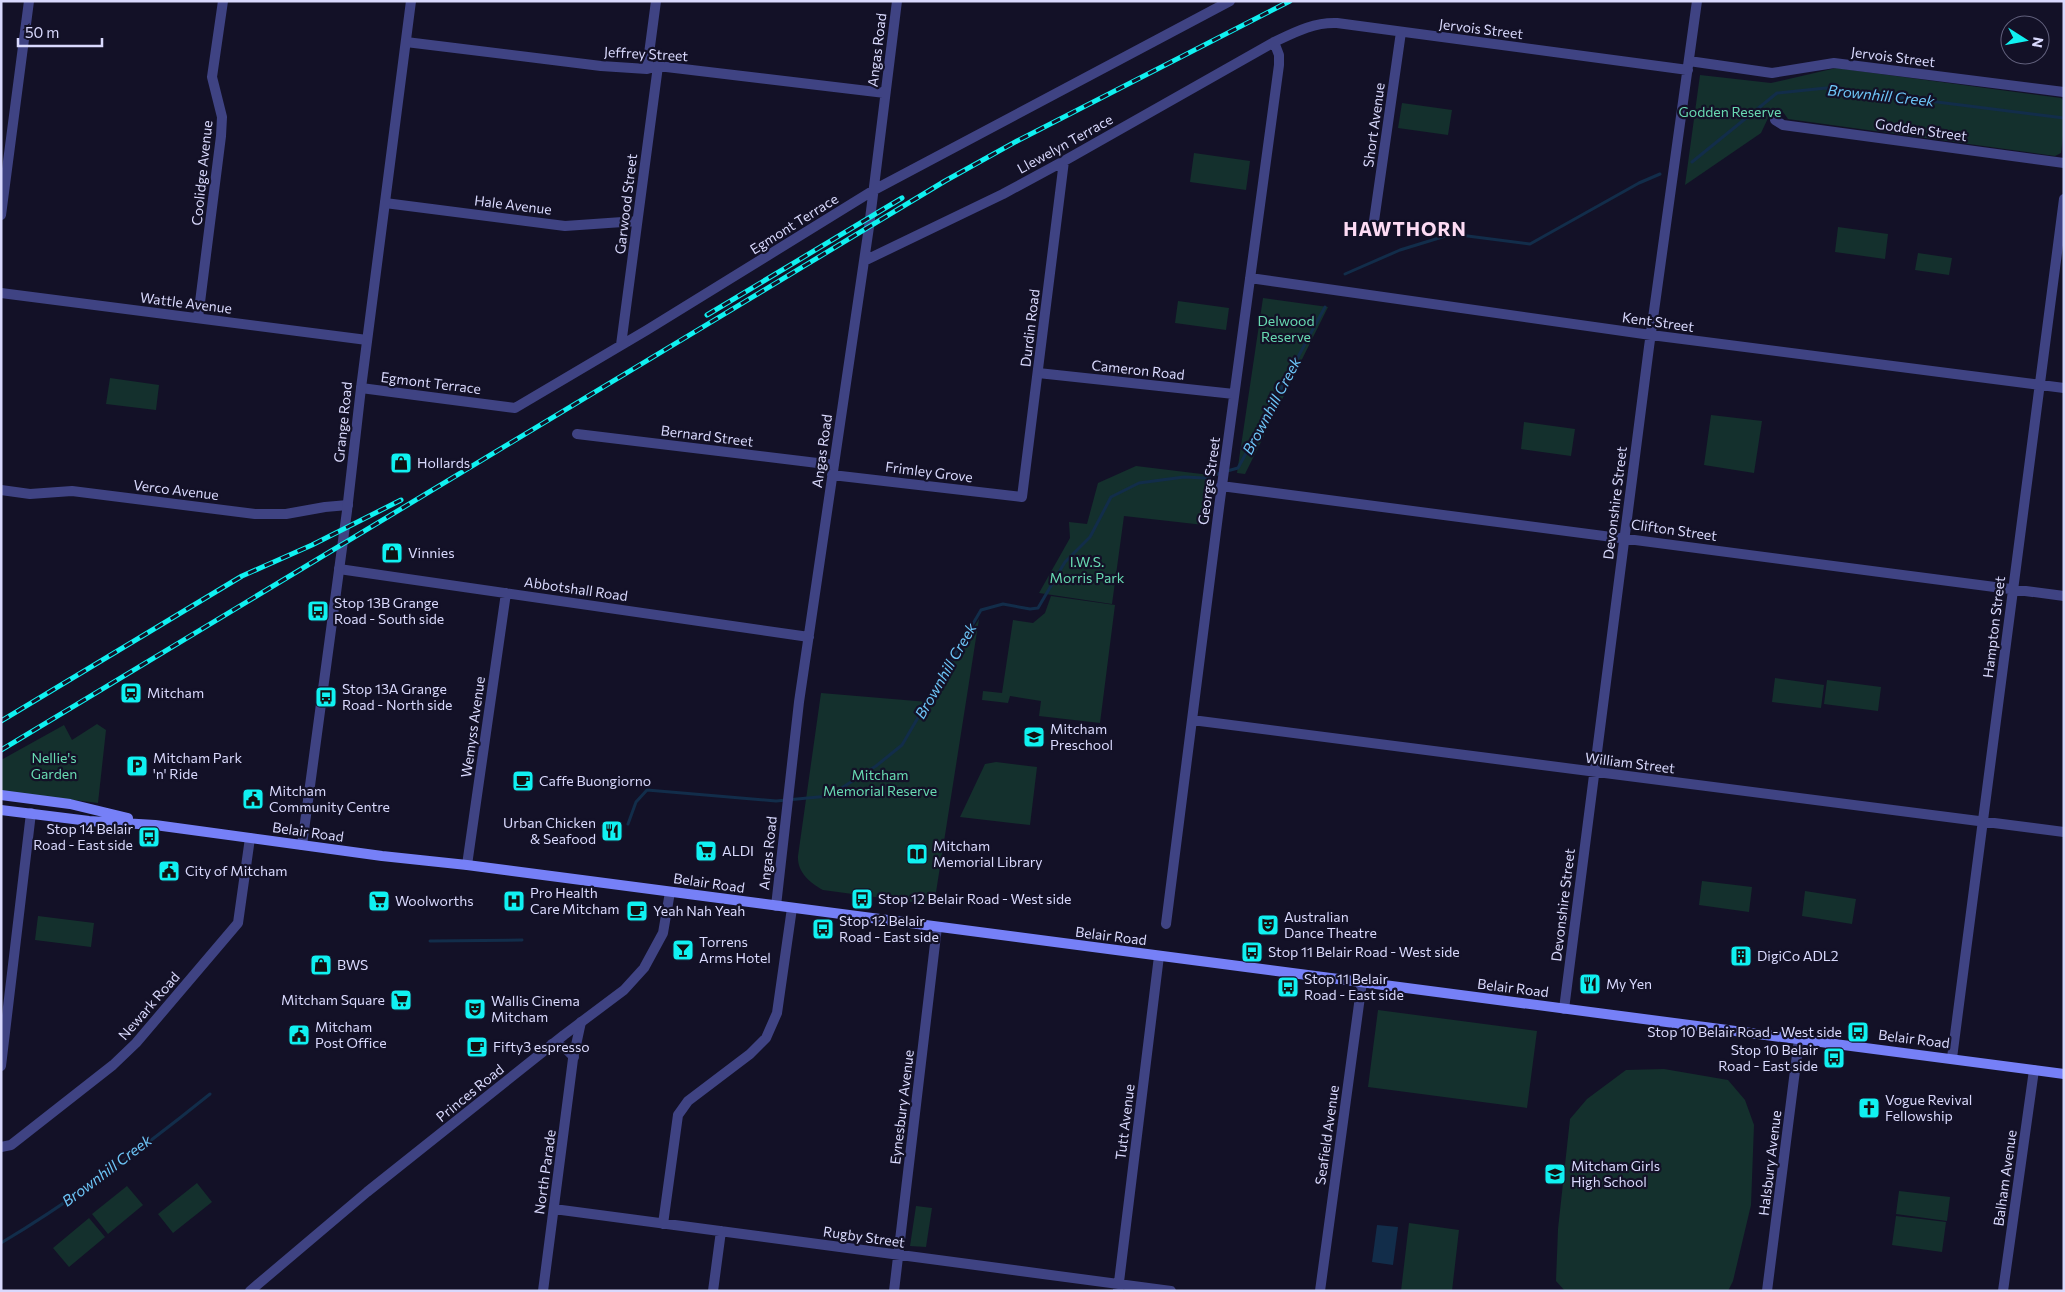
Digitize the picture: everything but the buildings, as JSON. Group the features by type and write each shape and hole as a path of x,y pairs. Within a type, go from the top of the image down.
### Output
{"main road":[{"name":"Belair Road","path":"1,795 70,804 155,825"},
{"name":"Belair Road","path":"1,810 89,821 155,825 2064,1074"}],"street":[{"path":"1,216 29,1"},
{"name":"Coolidge Avenue","path":"198,318 221,136 222,117 212,77 223,1"},
{"name":"Grange Road","path":"302,845 348,505 367,340 411,1"},
{"path":"647,69 656,1"},
{"name":"Angas Road","path":"776,906 785,815 874,190 897,1"},
{"name":"Egmont Terrace","path":"361,388 515,408 874,190 1230,1"},
{"name":"Devonshire Street","path":"1564,1009 1624,537 1697,1"},
{"name":"Jervois Street","path":"1274,42 1309,26 1327,23 1689,66 1772,73 1834,63 2064,92"},
{"name":"Short Avenue","path":"1374,221 1401,32"},
{"name":"Jeffrey Street","path":"406,42 601,66 647,69 658,66 885,93"},
{"name":"Llewelyn Terrace","path":"864,261 1003,194 1064,162 1274,42"},
{"name":"George Street","path":"1166,924 1225,461 1279,65 1279,55 1274,42"},
{"name":"Garwood Street","path":"621,345 658,66"},
{"name":"Godden Street","path":"1775,120 1782,125 2064,163"},
{"name":"Durdin Road","path":"1022,497 1064,162"},
{"name":"Hampton Street","path":"1952,1058 2040,385 2060,257 2064,199"},
{"name":"Hale Avenue","path":"385,203 565,226 638,221"},
{"name":"Kent Street","path":"1250,278 1651,335 2064,388"},
{"name":"Wattle Avenue","path":"1,293 367,340"},
{"name":"Cameron Road","path":"1038,373 1234,394"},
{"name":"Bernard Street","path":"577,434 833,470"},
{"name":"Frimley Grove","path":"833,470 1022,497"},
{"name":"Clifton Street","path":"1222,485 2064,596"},
{"name":"Verco Avenue","path":"1,490 30,494 72,491 255,514 286,514 348,505"},
{"name":"Abbotshall Road","path":"339,569 809,637"},
{"name":"Wemyss Avenue","path":"467,865 506,593"},
{"name":"William Street","path":"1192,720 2064,832"},
{"path":"1,1066 30,813"},
{"name":"Newark Road","path":"1,1147 11,1146 118,1060 136,1043 238,923 250,838"},
{"name":"Princes Road","path":"250,1291 367,1192 552,1044 624,990 644,968 663,933 670,892"},
{"path":"663,1224 678,1115 688,1101 750,1054 766,1038 777,1013 792,908"},
{"name":"Eynesbury Avenue","path":"894,1291 937,927"},
{"name":"Tutt Avenue","path":"1118,1288 1159,956"},
{"name":"Seafield Avenue","path":"1320,1291 1362,982"},
{"name":"North Parade","path":"542,1291 574,1057 581,1022"},
{"name":"Halsbury Avenue","path":"1767,1291 1799,1039"},
{"path":"552,1044 565,1048 574,1057"},
{"name":"Balham Avenue","path":"2003,1291 2034,1070"},
{"name":"Rugby Street","path":"554,1209 898,1255 1118,1288 1171,1291"},
{"path":"713,1291 721,1231"}],"green space":[{"name":"Godden Reserve","path":"1836,68 2061,98 2064,101 2064,128 2061,153 2055,156 1788,119 1783,112 1776,111 1770,114 1761,133 1685,185 1700,75 1771,83"},
{"path":"1402,103 1452,110 1448,135 1398,128"},
{"path":"1194,153 1250,161 1246,190 1190,182"},
{"path":"1838,227 1888,234 1885,259 1835,252"},
{"path":"1918,253 1952,258 1949,275 1915,270"},
{"name":"Delwood Reserve","path":"1263,298 1328,307 1245,474 1237,473"},
{"path":"1178,301 1229,308 1226,330 1175,323"},
{"path":"110,378 159,385 156,410 106,404"},
{"path":"1711,415 1762,421 1754,473 1704,465"},
{"path":"1524,422 1575,429 1571,456 1521,449"},
{"name":"I.W.S. Morris Park","path":"1136,466 1210,475 1204,525 1124,516 1112,604 1039,593 1070,538 1069,522 1087,524 1098,483"},
{"path":"1051,596 1115,605 1100,723 1039,716 1041,701 1010,696 1008,703 982,700 983,691 1002,693 1013,620 1033,623 1045,613"},
{"name":"Mitcham Memorial Reserve","path":"979,619 934,905 823,890 805,876 798,862 821,693 928,702"},
{"path":"1775,678 1824,685 1821,708 1772,702"},
{"path":"1827,680 1881,687 1878,711 1824,704"},
{"name":"Nellie's Garden","path":"97,724 106,730 98,803 1,791 1,760 64,725 72,740"},
{"path":"996,762 1037,767 1030,825 960,817 985,764"},
{"path":"1702,881 1752,887 1749,912 1699,905"},
{"path":"1805,891 1856,899 1852,924 1802,916"},
{"path":"38,916 94,923 91,947 35,940"},
{"path":"1378,1010 1537,1031 1527,1108 1368,1087"},
{"path":"1664,1069 1728,1080 1745,1100 1754,1125 1751,1205 1733,1281 1728,1291 1565,1291 1556,1281 1558,1229 1570,1119 1587,1099 1626,1070"},
{"path":"197,1183 212,1202 173,1233 158,1214"},
{"path":"127,1186 143,1205 108,1234 92,1214"},
{"path":"1899,1191 1950,1197 1947,1221 1896,1214"},
{"path":"916,1206 932,1208 926,1247 910,1246"},
{"path":"1896,1216 1946,1222 1942,1252 1892,1245"},
{"path":"89,1218 105,1237 69,1267 53,1248"},
{"path":"1409,1223 1459,1230 1452,1291 1401,1291"}],"water":[{"path":"1377,1225 1398,1227 1393,1265 1372,1262"}],"waterway":[{"name":"Brownhill Creek","path":"1692,162 1777,93 1826,88 2064,118"},
{"name":"Brownhill Creek","path":"1345,274 1400,250 1452,234 1530,244 1639,183 1660,174"},
{"name":"Brownhill Creek","path":"1227,471 1238,468 1325,307"},
{"name":"Brownhill Creek","path":"628,824 636,802 647,790 776,801 829,796 876,766 902,745 981,610 1003,604 1030,609 1038,608 1065,562 1090,537 1111,497 1139,483 1184,477 1204,478 1221,473"},
{"name":"Brownhill Creek","path":"430,941 522,940"},
{"name":"Brownhill Creek","path":"1,1243 55,1209 108,1172 210,1094"}],"railway":[{"path":"1,750 945,181 1017,141 1290,1"},
{"path":"707,315 902,198"},
{"path":"1,721 242,576 312,545 401,500"}],"place":[{"name":"Hollards","path":"401,463"},
{"name":"Vinnies","path":"392,553"},
{"name":"Stop 13B Grange Road - South side","path":"318,611"},
{"name":"Mitcham","path":"131,693"},
{"name":"Stop 13A Grange Road - North side","path":"326,697"},
{"name":"Mitcham Preschool","path":"1034,737"},
{"name":"Mitcham Park 'n' Ride","path":"137,766"},
{"name":"Caffe Buongiorno","path":"523,781"},
{"name":"Mitcham Community Centre","path":"253,799"},
{"name":"Urban Chicken & Seafood","path":"612,831"},
{"name":"Stop 14 Belair Road - East side","path":"149,837"},
{"name":"ALDI","path":"706,851"},
{"name":"Mitcham Memorial Library","path":"917,854"},
{"name":"City of Mitcham","path":"169,871"},
{"name":"Stop 12 Belair Road - West side","path":"862,899"},
{"name":"Woolworths","path":"379,901"},
{"name":"Pro Health Care Mitcham","path":"514,901"},
{"name":"Yeah Nah Yeah","path":"637,911"},
{"name":"Australian Dance Theatre","path":"1268,925"},
{"name":"Stop 12 Belair Road - East side","path":"823,929"},
{"name":"Torrens Arms Hotel","path":"683,950"},
{"name":"Stop 11 Belair Road - West side","path":"1252,952"},
{"name":"DigiCo ADL2","path":"1741,956"},
{"name":"BWS","path":"321,965"},
{"name":"My Yen","path":"1590,984"},
{"name":"Stop 11 Belair Road - East side","path":"1288,987"},
{"name":"Mitcham Square","path":"401,1000"},
{"name":"Wallis Cinema Mitcham","path":"475,1009"},
{"name":"Stop 10 Belair Road - West side","path":"1858,1032"},
{"name":"Mitcham Post Office","path":"299,1035"},
{"name":"Fifty3 espresso","path":"477,1047"},
{"name":"Stop 10 Belair Road - East side","path":"1834,1058"},
{"name":"Vogue Revival Fellowship","path":"1869,1108"},
{"name":"Mitcham Girls High School","path":"1555,1174"}],"district":[{"name":"HAWTHORN","path":"1405,229"}]}
